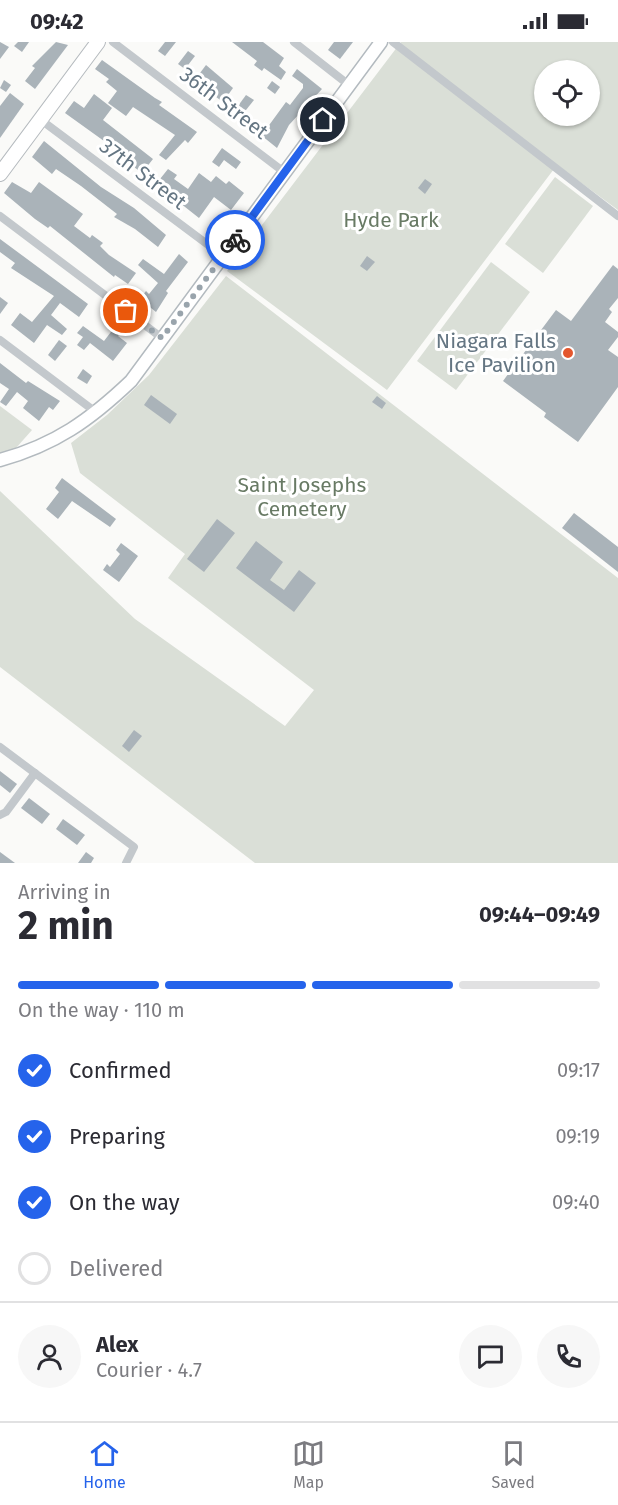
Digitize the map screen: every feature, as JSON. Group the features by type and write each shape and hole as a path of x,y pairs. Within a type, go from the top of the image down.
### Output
{"main road":[{"path":"0,174 98,42"},
{"path":"0,460 23,454 58,438 97,413 130,381 381,42"}],"street":[{"name":"36th Street","path":"113,42 285,172"},
{"path":"294,42 349,85"},
{"path":"393,42 618,216"},
{"name":"37th Street","path":"41,120 223,256"},
{"path":"0,216 162,338"},
{"path":"0,340 97,413"},
{"path":"0,747 134,847 126,863"},
{"path":"0,815 6,812 35,773"}],"green space":[{"name":"Hyde Park","path":"401,42 618,42 618,210 557,165 387,390 227,271"},
{"path":"555,177 593,206 543,273 505,244"},
{"path":"491,262 530,292 456,390 417,361"},
{"name":"Saint Josephs Cemetery","path":"226,276 618,578 618,863 255,863 0,667 0,491 135,619 285,726 314,690 168,578 185,554 80,473 71,443 107,415 149,375"},
{"path":"0,406 32,430 0,466"}],"building":[{"path":"0,42 9,47 0,59"},
{"path":"18,42 29,42 22,52 14,46"},
{"path":"56,42 68,45 35,89 25,81 35,68 32,66"},
{"path":"165,42 176,42 165,56 158,51"},
{"path":"232,42 263,42 284,58 279,66 286,72 281,80 264,68 262,71 254,65 257,61"},
{"path":"334,42 353,42 340,59 328,50"},
{"path":"188,51 195,56 185,69 178,64"},
{"path":"102,60 162,102 159,105 197,132 188,143 185,140 166,160 159,155 175,135 133,107 126,116 108,103 117,91 106,82 109,79 95,69"},
{"path":"206,65 233,88 223,102 194,81"},
{"path":"297,69 322,89 289,125 277,148 252,128 257,121 267,128 286,102 290,105 303,88 303,84 292,76"},
{"path":"4,80 11,85 6,92 0,88"},
{"path":"272,81 280,87 275,94 267,88"},
{"path":"10,93 24,104 0,138 0,106"},
{"path":"94,94 112,108 103,120 153,159 142,173 134,167 136,164 65,113 74,101 84,108"},
{"path":"246,95 254,100 242,115 235,110"},
{"path":"44,141 101,187 134,208 166,235 158,247 135,229 114,217 117,214 81,186 56,169 52,174 32,157"},
{"path":"222,148 241,162 236,169 224,160 219,167 212,162"},
{"path":"168,169 177,175 174,179 188,189 199,173 211,182 216,176 226,184 229,181 244,193 231,210 214,197 199,218 156,184"},
{"path":"425,179 432,184 425,194 418,188"},
{"path":"12,182 31,193 39,182 83,214 74,226 90,238 92,235 103,243 100,246 109,255 136,273 128,284 115,275 114,277 50,226 48,228 35,219 4,193"},
{"path":"0,239 88,304 79,317 60,303 51,315 67,329 62,335 47,325 34,343 11,325 20,313 32,322 54,296 11,268 15,263 0,252"},
{"path":"179,254 188,262 166,291 168,293 156,312 140,299 146,291 149,294 158,283 138,265 143,259 164,274"},
{"path":"367,256 375,262 367,271 360,266"},
{"name":"Niagara Falls Ice Pavilion","path":"613,265 618,269 618,298 609,309 612,312 605,322 618,332 618,337 608,350 618,357 618,387 578,442 544,417 546,413 503,381 556,310 571,321"},
{"path":"0,297 8,303 0,314"},
{"path":"116,314 128,322 118,336 127,343 113,361 90,343 84,350 77,345 83,337 77,333 83,326 104,341 114,328 109,323"},
{"path":"59,340 67,346 55,361 48,355"},
{"path":"0,363 26,383 28,381 60,401 53,410 49,407 39,421 23,408 28,401 17,392 6,406 0,402 9,389 0,383"},
{"path":"83,369 92,376 87,384 77,378"},
{"path":"151,395 177,414 170,424 144,405"},
{"path":"377,396 386,403 382,409 372,402"},
{"path":"62,478 116,519 110,527 72,501 58,519 46,509 59,492 55,488"},
{"path":"574,513 618,547 618,572 562,528"},
{"path":"217,519 235,533 204,572 187,559"},
{"path":"256,541 283,562 270,580 284,590 299,570 316,583 294,612 236,568"},
{"path":"121,543 138,556 119,582 103,570 107,564 110,567 120,554 116,550"},
{"path":"134,730 142,736 129,752 122,746"},
{"path":"0,771 17,784 10,793 0,785"},
{"path":"29,798 50,814 42,824 21,808"},
{"path":"63,819 85,835 77,845 56,829"},
{"path":"0,852 15,863 0,863"},
{"path":"86,852 94,858 91,863 78,863"}],"way so far":[{"path":"126,311 162,338 235,240"}],"place":[{"name":"Niagara Falls Ice Pavilion","path":"568,353"}],"route":[{"path":"235,240 323,120"}]}
